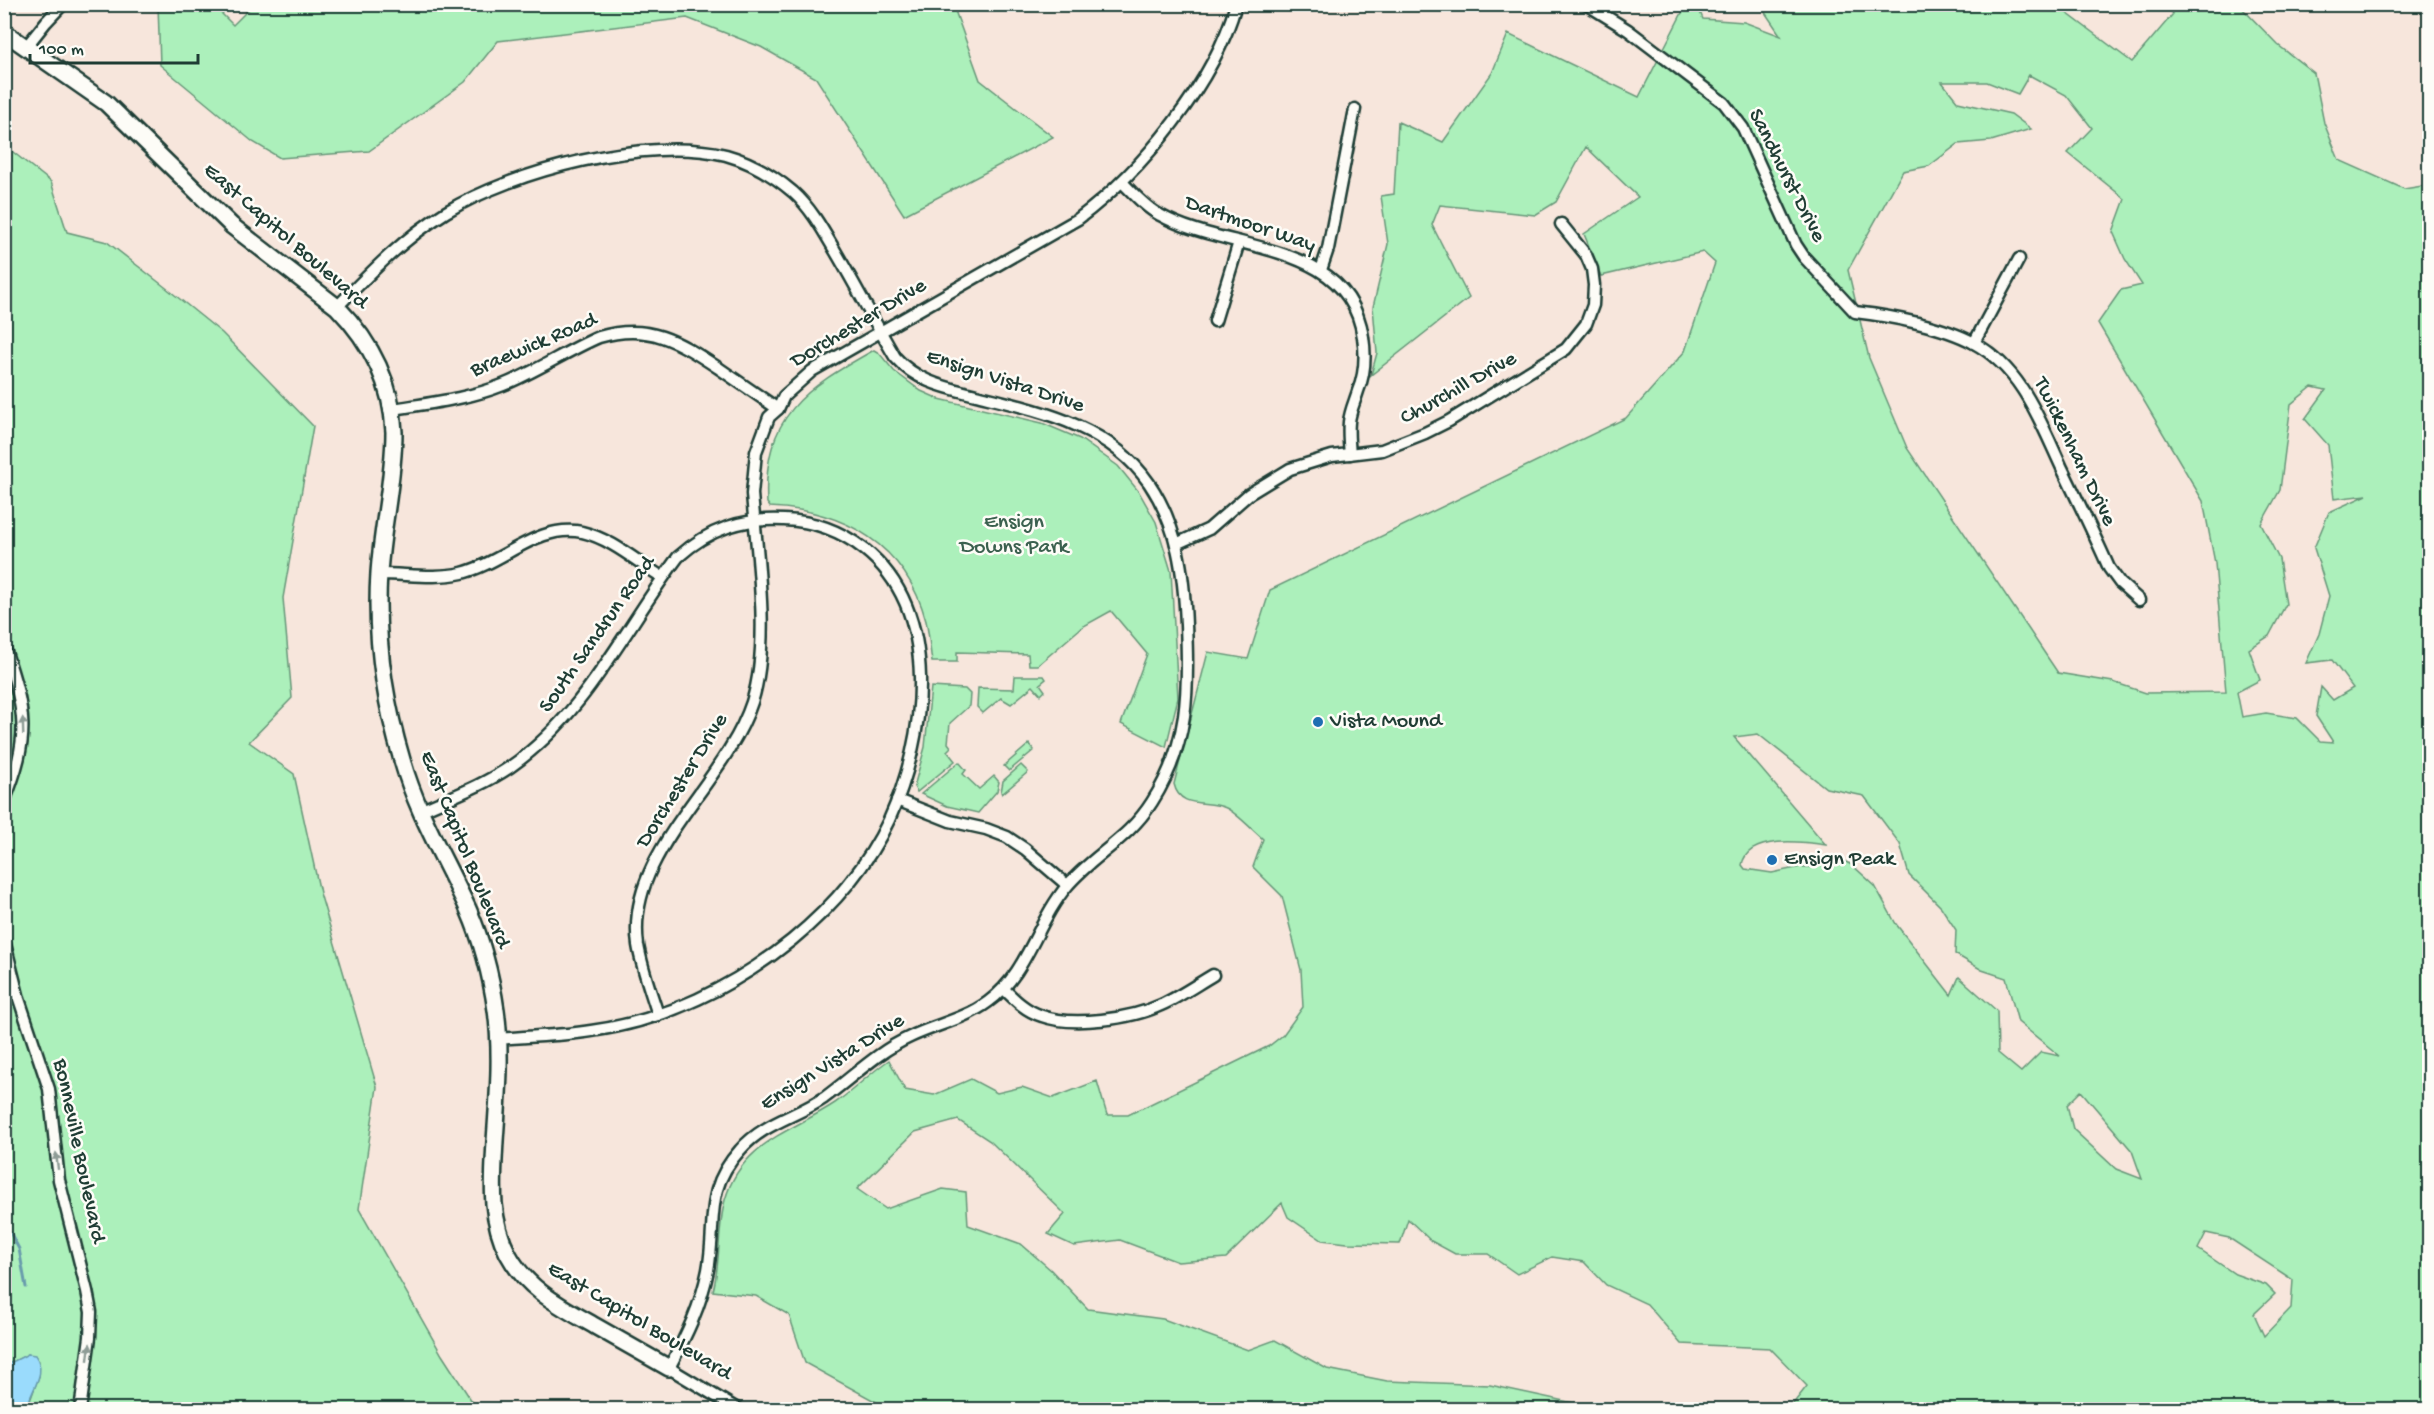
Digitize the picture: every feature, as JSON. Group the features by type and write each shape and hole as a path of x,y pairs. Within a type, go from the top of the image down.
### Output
{"street":[{"path":"26,47 63,4"},
{"name":"Dorchester Drive","path":"658,1015 638,945 641,896 656,859 728,754 753,700 762,644 752,494 756,452 769,417 778,409 784,396 807,375 1078,219 1122,182 1147,155 1199,85 1226,37 1236,4"},
{"name":"Sandhurst Drive","path":"1586,4 1628,30 1724,103 1743,128 1796,245 1804,257 1855,312"},
{"name":"East Capitol Boulevard","path":"4,32 113,109 232,226 337,307 351,321 374,353 393,409 394,449 379,574 379,635 387,700 402,760 420,811 477,932 492,985 500,1039 492,1194 496,1225 509,1255 527,1280 549,1300 739,1410"},
{"path":"1321,270 1328,249 1355,109"},
{"name":"Ensign Vista Drive","path":"337,307 402,243 448,211 492,189 539,172 591,160 645,152 699,151 727,156 755,166 794,193 815,217 895,357 908,369 922,379 939,386 1039,411 1082,427 1105,440 1147,480 1161,504 1176,544 1184,587 1189,681 1186,717 1177,752 1161,788 1139,820 1119,841 1067,885 1017,973 1004,989 979,1008 909,1037 881,1053 824,1097 769,1126 740,1149 725,1170 715,1195 712,1208 709,1265 697,1314 669,1368"},
{"name":"Dartmoor Way","path":"1122,182 1159,215 1302,261 1321,270 1345,293 1356,312 1363,334 1364,367 1349,422 1350,454"},
{"name":"Churchill Drive","path":"1176,544 1209,529 1249,494 1276,476 1317,459 1382,450 1449,421 1557,356 1575,341 1590,315 1594,295 1590,263 1581,247 1561,224"},
{"path":"1215,321 1239,242"},
{"path":"1974,343 2019,259"},
{"name":"Twickenham Drive","path":"1855,312 1891,316 1974,343 2003,365 2022,387 2109,568 2120,583 2139,600"},
{"name":"Braewick Road","path":"393,409 486,391 519,378 599,337 636,332 659,335 681,344 778,409"},
{"name":"South Sandrun Road","path":"420,811 490,779 527,754 555,730 598,677 678,557 704,536 730,525 754,520 792,520 817,524 858,544 880,564 899,588 915,628 919,657 917,715 910,758 897,800 865,862 833,902 771,956 727,984 658,1015 593,1031 500,1039"},
{"path":"379,574 426,576 461,573 482,566 544,535 572,531 589,534 607,542 663,577"},
{"path":"4,646 19,692 24,734 21,756 4,802"},
{"path":"897,800 950,821 986,829 1007,837 1025,849 1067,885"},
{"name":"Bonneville Boulevard","path":"4,940 19,999 49,1089 59,1180 91,1312 81,1410"},
{"path":"1004,989 1026,1008 1052,1019 1108,1018 1133,1015 1159,1006 1213,975"}],"green space":[{"path":"254,4 953,5 980,80 1053,137 904,215 816,78 761,47 687,18 498,41 465,82 369,151 280,158 253,142 160,65 158,5 213,5 233,25"},
{"path":"1686,5 1697,5 1703,19 1744,22 1781,36 1760,5 2056,5 2132,62 2173,14 2167,5 2239,5 2278,45 2314,73 2324,123 2339,160 2404,189 2429,185 2429,1409 1789,1409 1807,1386 1770,1348 1681,1344 1647,1304 1606,1285 1584,1262 1552,1257 1517,1274 1488,1254 1455,1254 1431,1241 1408,1219 1400,1244 1322,1240 1288,1217 1282,1203 1226,1258 1178,1262 1120,1240 1074,1246 1048,1234 1065,1214 990,1141 958,1120 915,1132 857,1189 886,1209 943,1189 966,1192 968,1225 1021,1244 1051,1270 1088,1309 1163,1319 1248,1350 1275,1340 1327,1369 1387,1381 1490,1385 1601,1409 889,1409 805,1363 789,1315 756,1296 713,1291 725,1200 743,1165 770,1141 835,1103 889,1060 905,1090 934,1095 971,1079 997,1093 1022,1087 1053,1098 1097,1081 1107,1115 1128,1115 1269,1046 1283,1035 1303,1007 1301,970 1282,896 1253,867 1263,839 1230,810 1219,805 1188,801 1177,792 1174,784 1208,652 1248,659 1270,590 1626,418 1685,351 1715,263 1703,252 1601,276 1584,234 1638,197 1586,147 1556,202 1535,215 1440,205 1432,225 1469,298 1371,375 1377,353 1373,307 1388,244 1381,196 1394,194 1398,122 1443,142 1492,73 1508,34 1639,97","holes":["2029,75 2066,95 2092,128 2068,153 2125,199 2113,232 2125,259 2142,285 2121,290 2098,323 2203,501 2215,563 2226,692 2146,693 2113,682 2058,673 1907,448 1869,358 1848,270 1903,171 1929,166 1958,144 1991,141 2031,129 2011,114 1958,102 1942,82 1987,82 2018,94","2312,387 2326,390 2305,419 2328,445 2334,499 2367,495 2329,512 2314,548 2329,596 2319,634 2306,663 2332,660 2353,688 2333,700 2321,687 2316,716 2333,742 2320,741 2297,718 2266,713 2242,717 2237,692 2260,680 2249,649 2269,636 2286,604 2279,559 2261,524 2280,490 2291,404","1758,734 1826,788 1864,796 1900,844 1909,875 1941,907 1956,930 1955,954 1982,970 2006,978 2018,1022 2060,1056 2041,1052 2021,1072 1998,1053 1997,1011 1959,977 1951,995 1896,924 1875,886 1852,865 1833,856 1828,864 1814,867 1800,867 1772,873 1745,869 1742,865 1746,855 1754,848 1765,844 1792,842 1826,845 1734,737","2081,1091 2132,1151 2142,1179 2116,1169 2073,1129 2067,1105","2206,1233 2229,1238 2293,1280 2291,1308 2264,1336 2254,1314 2275,1294 2266,1285 2235,1274 2198,1249"]},
{"path":"4,145 51,182 67,232 107,242 165,287 222,333 313,426 283,598 292,698 249,742 294,774 320,893 377,1087 359,1209 442,1355 477,1409 27,1409 39,1376 39,1361 28,1354 10,1363 5,1369"},
{"name":"Ensign Downs Park","path":"874,350 894,371 921,391 939,399 1042,423 1080,439 1118,466 1139,492 1156,522 1171,571 1178,698 1166,747 1121,724 1147,654 1111,611 1082,627 1038,665 1029,665 1028,654 957,652 957,662 932,662 926,621 917,594 904,572 887,552 847,524 823,515 770,507 767,503 767,473 772,448 781,426 793,408 828,378"},
{"path":"1015,676 1044,676 1046,679 1040,684 1045,691 1041,695 1033,686 1011,704 1001,698 983,713 977,707 978,688 1014,689"},
{"path":"931,687 965,689 970,694 969,706 950,723 948,743 951,747 947,751 955,761 917,792 914,787 925,747"},
{"path":"1029,744 1034,750 1009,771 1004,766"},
{"path":"959,762 966,770 963,774 979,789 994,776 999,782 997,791 978,813 947,806 921,794"},
{"path":"1021,765 1028,772 1002,794 1003,781"}],"water":[{"path":"28,1354 35,1355 40,1369 27,1409 5,1409 5,1369 10,1363"}],"waterway":[{"path":"4,1221 19,1249 26,1287"}],"place":[{"name":"Vista Mound","path":"1318,722"},
{"name":"Ensign Peak","path":"1772,860"}]}
